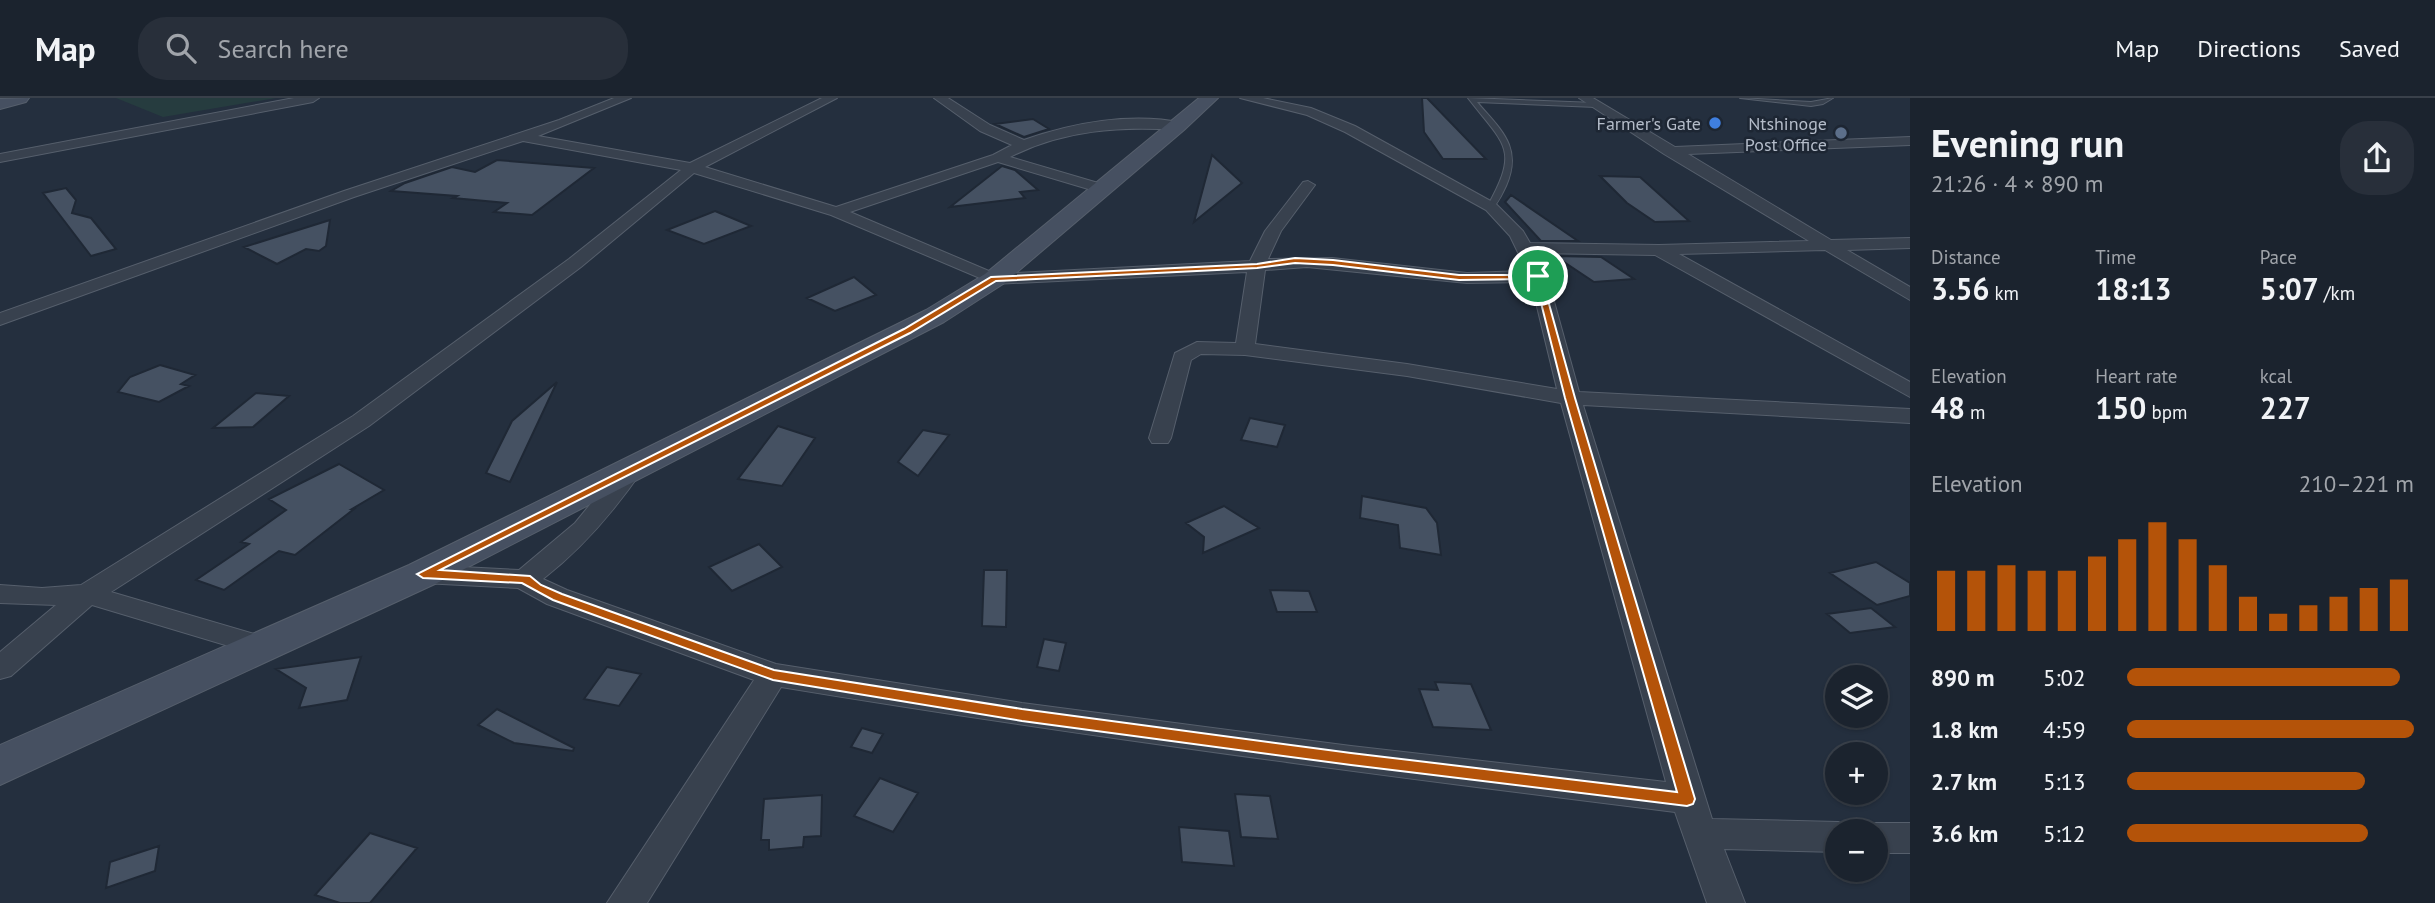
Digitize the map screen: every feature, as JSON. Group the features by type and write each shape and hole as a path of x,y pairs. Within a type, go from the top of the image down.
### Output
{"street":[{"path":"0,104 20,98"},
{"path":"0,158 313,98"},
{"path":"0,319 349,194 524,137 625,98"},
{"path":"0,667 87,594 361,421 575,263 692,168 831,98"},
{"path":"940,98 976,123 1023,145"},
{"path":"0,766 423,574 907,331 994,279 1209,98"},
{"path":"1246,98 1323,116 1491,206 1517,234 1538,276 1570,398 1687,799 1727,903"},
{"path":"1591,102 1910,296"},
{"path":"836,212 998,158 1023,145 1088,127 1125,123 1178,126"},
{"path":"524,137 692,168 836,212 994,279 1257,266 1307,261 1459,278 1538,276"},
{"path":"1669,151 1906,143"},
{"path":"998,158 1100,188"},
{"path":"1245,349 1249,305 1257,266 1269,237 1308,185"},
{"path":"1524,248 1659,250 1910,243"},
{"path":"1659,250 1910,391"},
{"path":"1160,438 1182,357 1196,348 1245,349 1407,370 1570,398 1910,416"},
{"path":"525,579 575,540 598,516 632,468"},
{"path":"423,574 525,579 557,597 773,675 1022,715 1351,759 1687,799"},
{"path":"0,594 41,597 87,594 264,646"},
{"path":"626,903 773,675"},
{"path":"1702,834 1825,837"},
{"path":"1888,838 1910,838"}],"lane":[{"path":"1744,98 1811,104 1825,102 1830,98"},
{"path":"1472,99 1505,138 1510,148 1507,176 1491,206"},
{"path":"1472,99 1591,102"}],"green space":[{"path":"116,98 276,98 163,117"}],"building":[{"path":"1422,98 1427,98 1486,159 1443,159 1424,132"},
{"path":"1033,119 1049,129 1024,137 995,124"},
{"path":"1212,155 1242,183 1194,222"},
{"path":"497,160 594,168 532,215 494,212 507,203 391,191 405,183 452,167 475,172"},
{"path":"1002,166 1015,170 1038,190 1020,192 1025,198 950,207"},
{"path":"1600,176 1640,177 1689,221 1655,222 1627,203"},
{"path":"66,188 76,200 72,213 91,218 116,249 91,256 43,193"},
{"path":"1511,195 1578,241 1541,241 1505,202"},
{"path":"715,211 751,226 704,244 667,230"},
{"path":"330,220 326,246 319,251 306,249 277,264 244,247"},
{"path":"1555,256 1601,257 1634,279 1594,282"},
{"path":"854,277 876,295 835,311 807,298"},
{"path":"160,365 195,375 181,384 189,386 159,402 118,392 130,377"},
{"path":"557,382 510,482 486,473 512,421"},
{"path":"256,393 289,396 253,427 213,428"},
{"path":"1250,418 1285,425 1277,447 1241,440"},
{"path":"778,426 815,438 782,486 738,479"},
{"path":"923,430 949,435 918,476 898,462"},
{"path":"339,464 384,490 352,509 295,555 279,551 224,590 196,580 249,544 241,542 286,510 269,499"},
{"path":"1362,496 1426,508 1437,523 1441,555 1400,548 1398,525 1360,518"},
{"path":"1224,506 1259,528 1203,553 1204,537 1186,523"},
{"path":"759,544 782,567 732,591 709,567"},
{"path":"1876,562 1910,583 1910,596 1877,605 1830,573"},
{"path":"984,570 1007,570 1006,627 982,626"},
{"path":"1270,590 1309,591 1317,612 1277,612"},
{"path":"1871,608 1895,627 1850,633 1827,614"},
{"path":"1044,639 1066,643 1059,671 1037,667"},
{"path":"361,657 347,700 299,708 306,688 276,669"},
{"path":"607,667 641,674 619,706 584,699"},
{"path":"1435,682 1471,684 1491,730 1433,727 1419,689 1438,690"},
{"path":"497,709 574,748 573,751 514,743 478,725"},
{"path":"862,728 883,734 872,753 851,747"},
{"path":"880,778 918,793 893,832 854,816"},
{"path":"1235,794 1270,796 1278,839 1241,837"},
{"path":"822,795 821,836 804,837 803,847 769,850 769,840 761,840 764,799"},
{"path":"1179,827 1229,831 1234,866 1182,862"},
{"path":"370,833 417,848 370,903 340,903 315,895"},
{"path":"159,846 155,871 106,888 110,862"}],"place":[{"name":"Farmer's Gate","path":"1715,123"},
{"name":"Ntshinoge Post Office","path":"1841,133"}],"route":[{"path":"1295,261 1333,262 1459,278 1538,276 1570,398 1687,799 1351,759 1022,715 773,675 557,597 525,579 423,574 907,331 994,279 1257,266 1295,261"}]}
